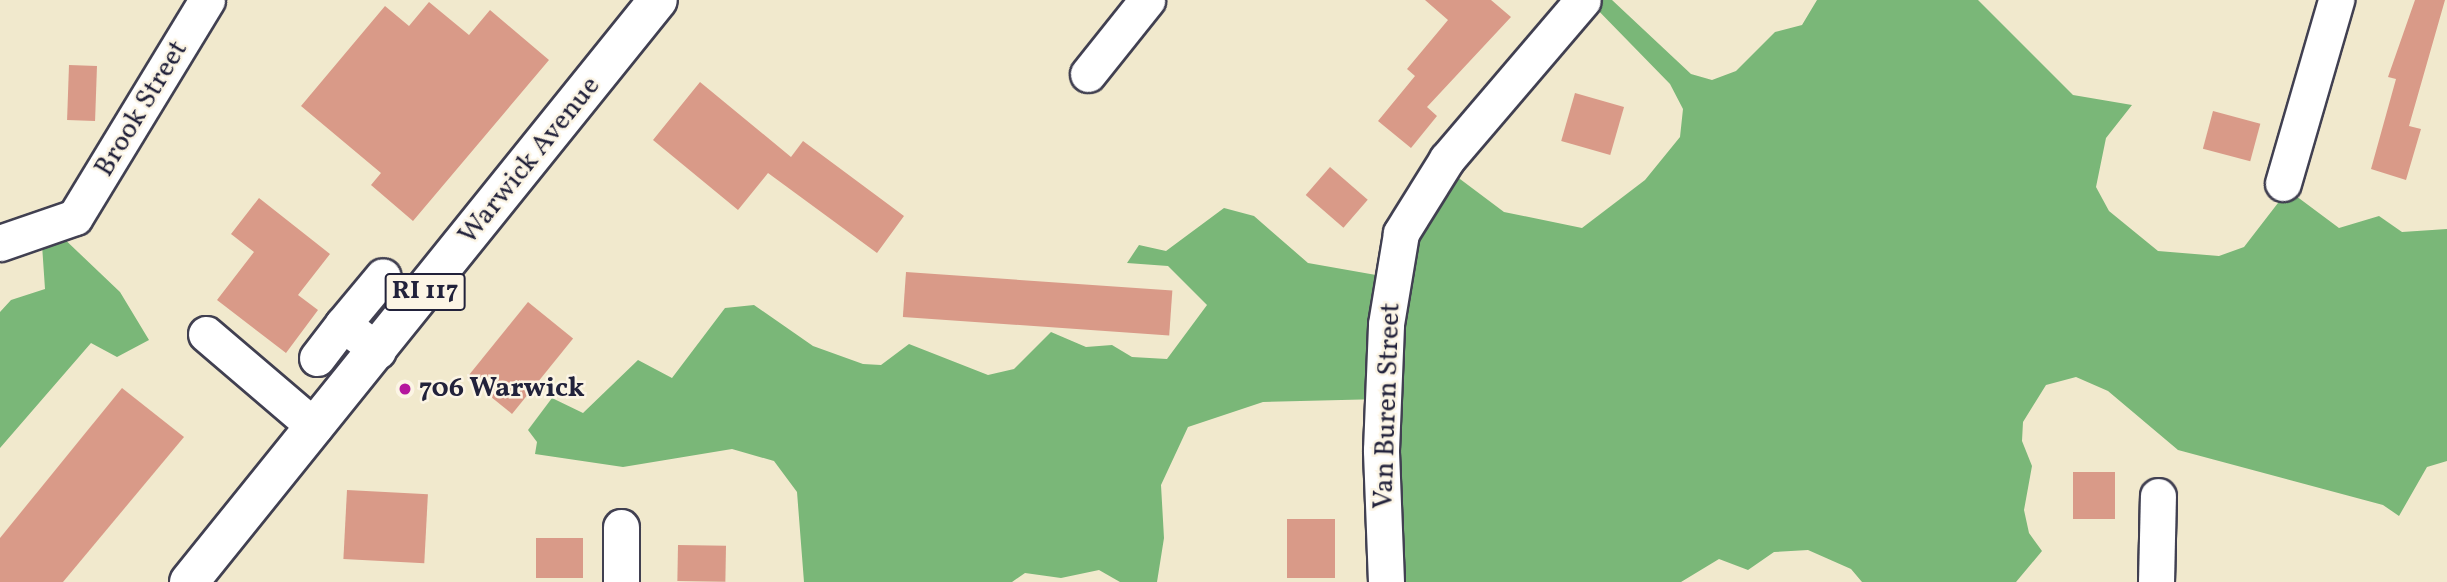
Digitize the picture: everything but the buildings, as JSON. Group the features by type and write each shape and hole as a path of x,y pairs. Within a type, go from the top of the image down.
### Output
{"main road":[{"name":"Warwick Avenue","path":"189,582 378,351 658,0"}],"street":[{"name":"Brook Street","path":"0,243 75,217 207,0"},
{"path":"1088,74 1147,0"},
{"name":"Van Buren Street","path":"1386,582 1381,450 1386,324 1401,233 1447,159 1583,0"},
{"path":"2283,183 2336,0"},
{"path":"317,358 383,276"},
{"path":"343,324 378,351"},
{"path":"206,334 316,427"},
{"path":"2156,582 2158,496"},
{"path":"621,527 621,582"}],"green space":[{"path":"1588,0 1612,0 1691,74 1712,80 1736,71 1775,32 1802,25 1817,0 1978,0 2073,95 2132,105 2106,138 2096,187 2109,211 2158,251 2219,256 2244,247 2288,190 2339,228 2379,216 2402,232 2447,229 2447,461 2427,467 2399,516 2383,505 2178,450 2108,391 2076,377 2046,385 2023,422 2022,441 2032,466 2024,510 2029,533 2042,551 2016,582 1862,582 1851,569 1808,550 1774,552 1748,570 1719,559 1681,582 1388,582 1382,399 1263,402 1188,427 1161,485 1164,538 1157,582 1120,582 1099,570 1061,578 1025,573 1012,582 804,582 797,492 774,461 732,449 623,467 535,454 537,442 528,430 552,398 583,413 638,360 672,378 725,308 754,305 813,346 863,364 881,365 909,344 988,375 1014,369 1051,332 1086,347 1112,345 1132,357 1167,359 1207,305 1168,266 1127,263 1139,245 1166,251 1224,208 1254,216 1308,263 1393,278 1448,170 1504,212 1582,228 1645,180 1680,137 1683,109 1670,84"},
{"path":"41,230 57,232 120,292 149,340 117,357 91,343 0,448 0,312 11,300 45,289"}],"place":[{"name":"706 Warwick","path":"405,389"}]}
